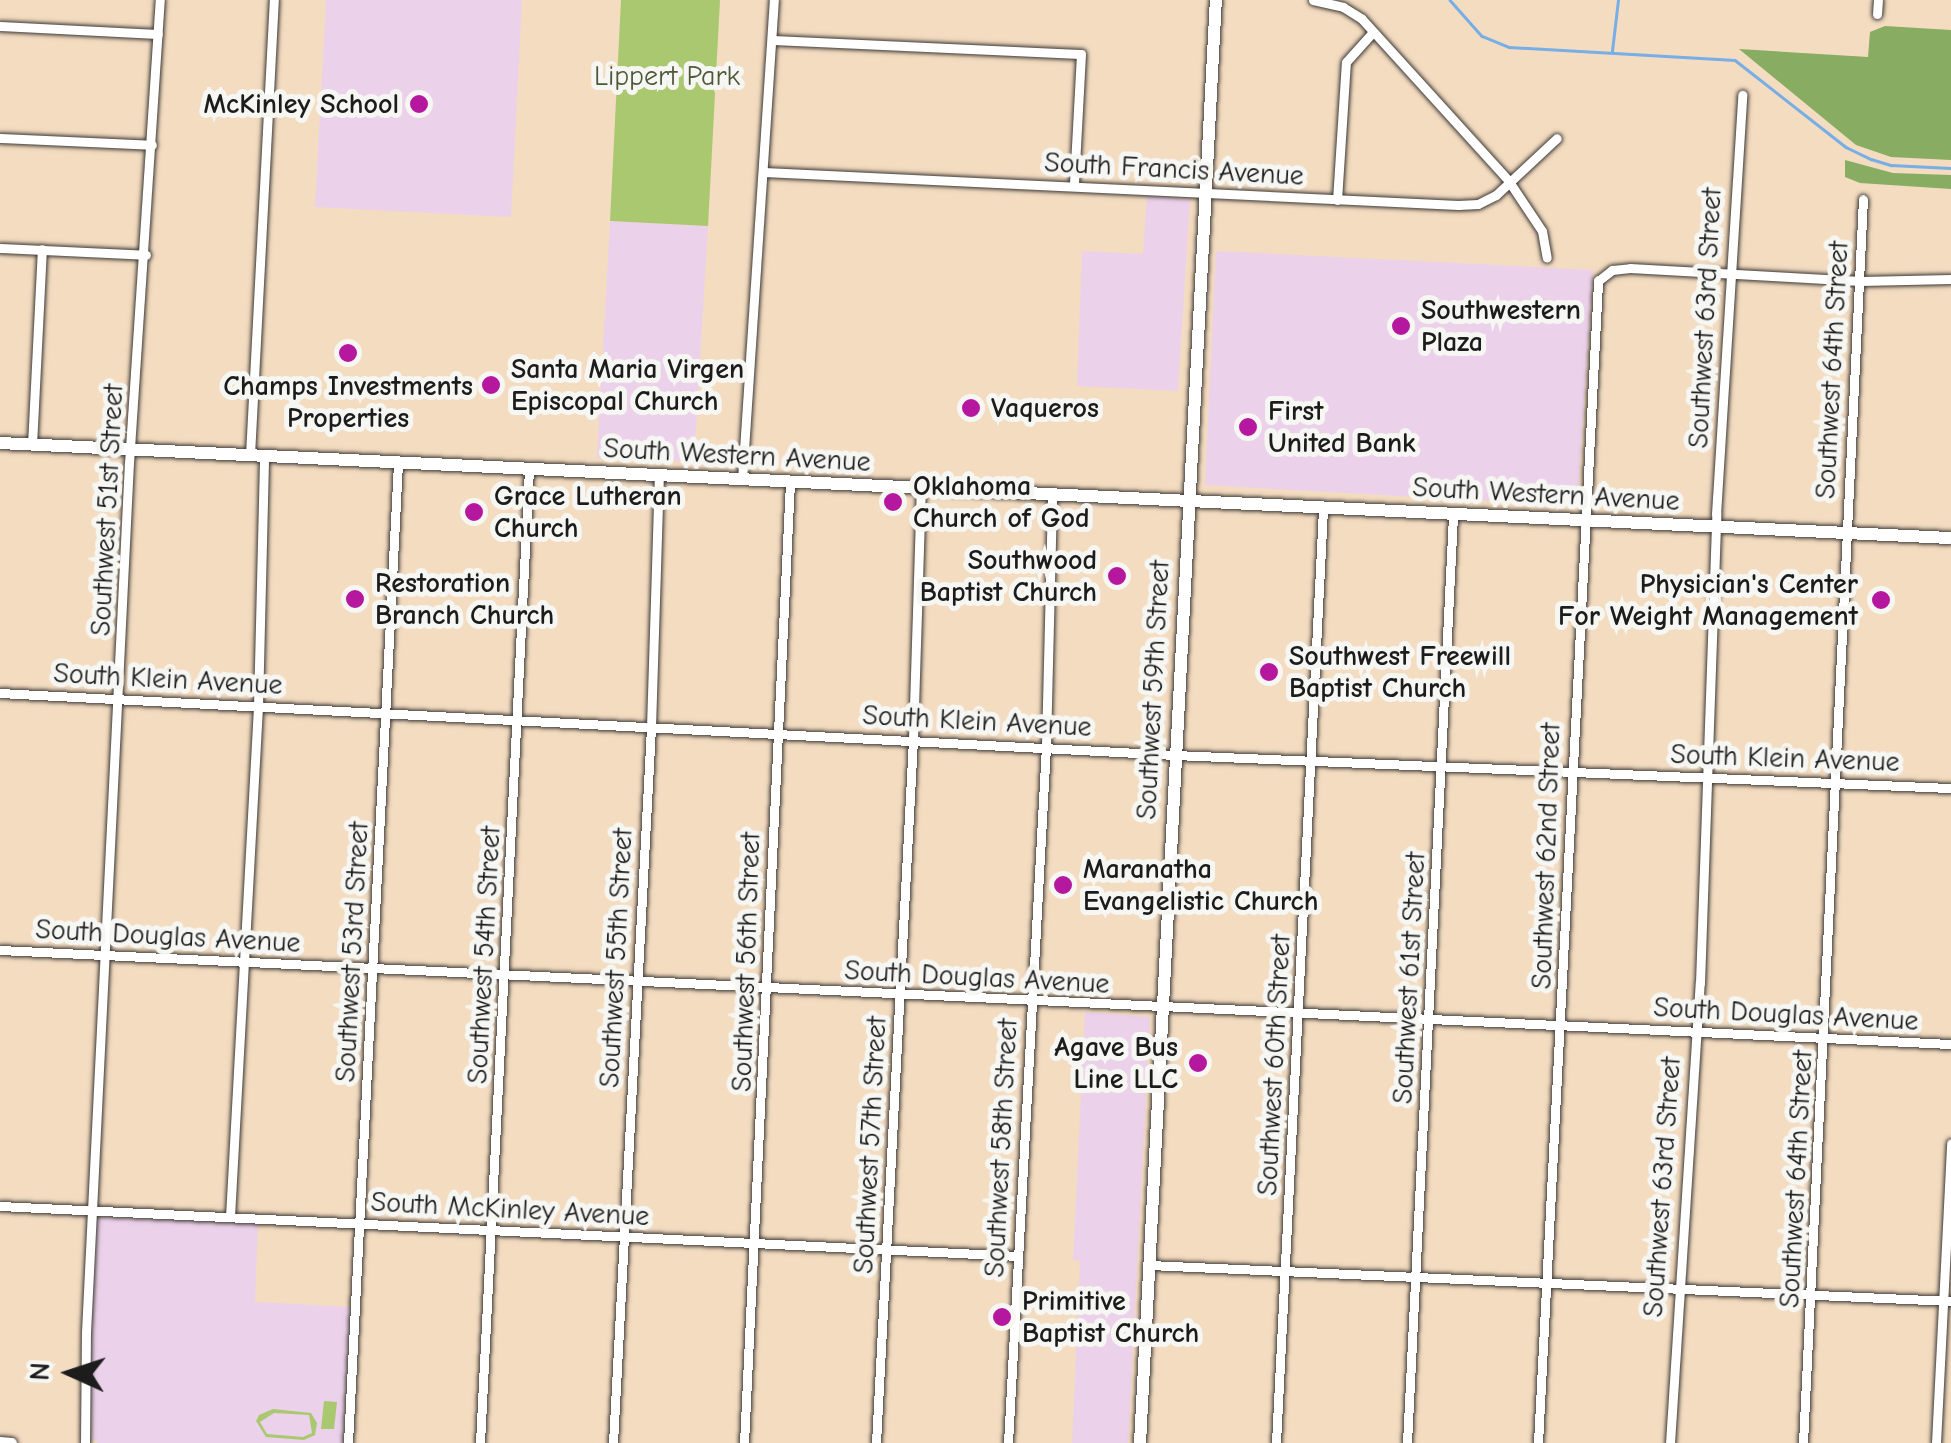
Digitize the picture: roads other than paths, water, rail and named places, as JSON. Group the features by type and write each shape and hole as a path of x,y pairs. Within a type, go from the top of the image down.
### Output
{"main road":[{"name":"Southwest 59th Street","path":"1140,1443 1216,0"},
{"name":"South Western Avenue","path":"0,443 1951,538"}],"street":[{"name":"Southwest 51st Street","path":"84,1443 131,450 160,0"},
{"path":"250,456 274,0"},
{"path":"742,480 774,0"},
{"path":"1313,0 1343,7 1372,33 1508,180 1542,231 1548,258"},
{"path":"1877,14 1878,0"},
{"path":"0,26 158,34"},
{"path":"1337,200 1346,62 1372,33"},
{"path":"772,40 1081,54 1074,185"},
{"name":"Southwest 63rd Street","path":"1670,1443 1694,1032 1728,276 1742,95"},
{"path":"0,138 152,146"},
{"name":"South Francis Avenue","path":"764,172 1074,185 1206,195 1478,204 1496,195 1557,138"},
{"name":"Southwest 64th Street","path":"1803,1443 1838,783 1863,198"},
{"path":"0,248 146,255"},
{"path":"32,445 42,249"},
{"name":"Southwest 62nd Street","path":"1538,1443 1597,290 1604,273 1630,268 1728,276"},
{"path":"1728,276 1861,281 1951,279"},
{"path":"230,1217 258,706 264,456"},
{"name":"Southwest 53rd Street","path":"348,1443 398,463"},
{"name":"Southwest 54th Street","path":"480,1443 529,469"},
{"name":"Southwest 55th Street","path":"613,1443 651,727 659,476"},
{"name":"Southwest 56th Street","path":"744,1443 769,988 790,482"},
{"name":"Southwest 57th Street","path":"876,1443 913,739 921,489"},
{"name":"Southwest 58th Street","path":"1008,1443 1046,745 1052,496"},
{"name":"Southwest 60th Street","path":"1276,1443 1323,509"},
{"name":"Southwest 61st Street","path":"1407,1443 1452,515"},
{"name":"South Klein Avenue","path":"0,694 1046,745 1175,755 1951,788"},
{"name":"South Douglas Avenue","path":"0,950 1162,1009 1951,1044"},
{"path":"1936,1443 1947,1300 1951,1143"},
{"name":"South McKinley Avenue","path":"0,1206 1018,1256"},
{"path":"1149,1265 1947,1300"},
{"path":"0,1442 12,1443"}],"waterway":[{"path":"1450,0 1482,36 1509,47 1735,60 1846,147 1891,165 1951,168"},
{"path":"1612,51 1618,0"}],"place":[{"name":"McKinley School","path":"419,104"},
{"name":"Southwestern Plaza","path":"1401,326"},
{"name":"Champs Investments Properties","path":"348,353"},
{"name":"Santa Maria Virgen Episcopal Church","path":"491,385"},
{"name":"Vaqueros","path":"971,408"},
{"name":"First United Bank","path":"1248,427"},
{"name":"Oklahoma Church of God","path":"893,502"},
{"name":"Grace Lutheran Church","path":"474,512"},
{"name":"Southwood Baptist Church","path":"1117,576"},
{"name":"Restoration Branch Church","path":"355,599"},
{"name":"Physician's Center For Weight Management","path":"1881,600"},
{"name":"Southwest Freewill Baptist Church","path":"1269,672"},
{"name":"Maranatha Evangelistic Church","path":"1063,885"},
{"name":"Agave Bus Line LLC","path":"1198,1063"},
{"name":"Primitive Baptist Church","path":"1002,1317"}],"park label":[{"name":"Lippert Park","path":"667,76"}]}
